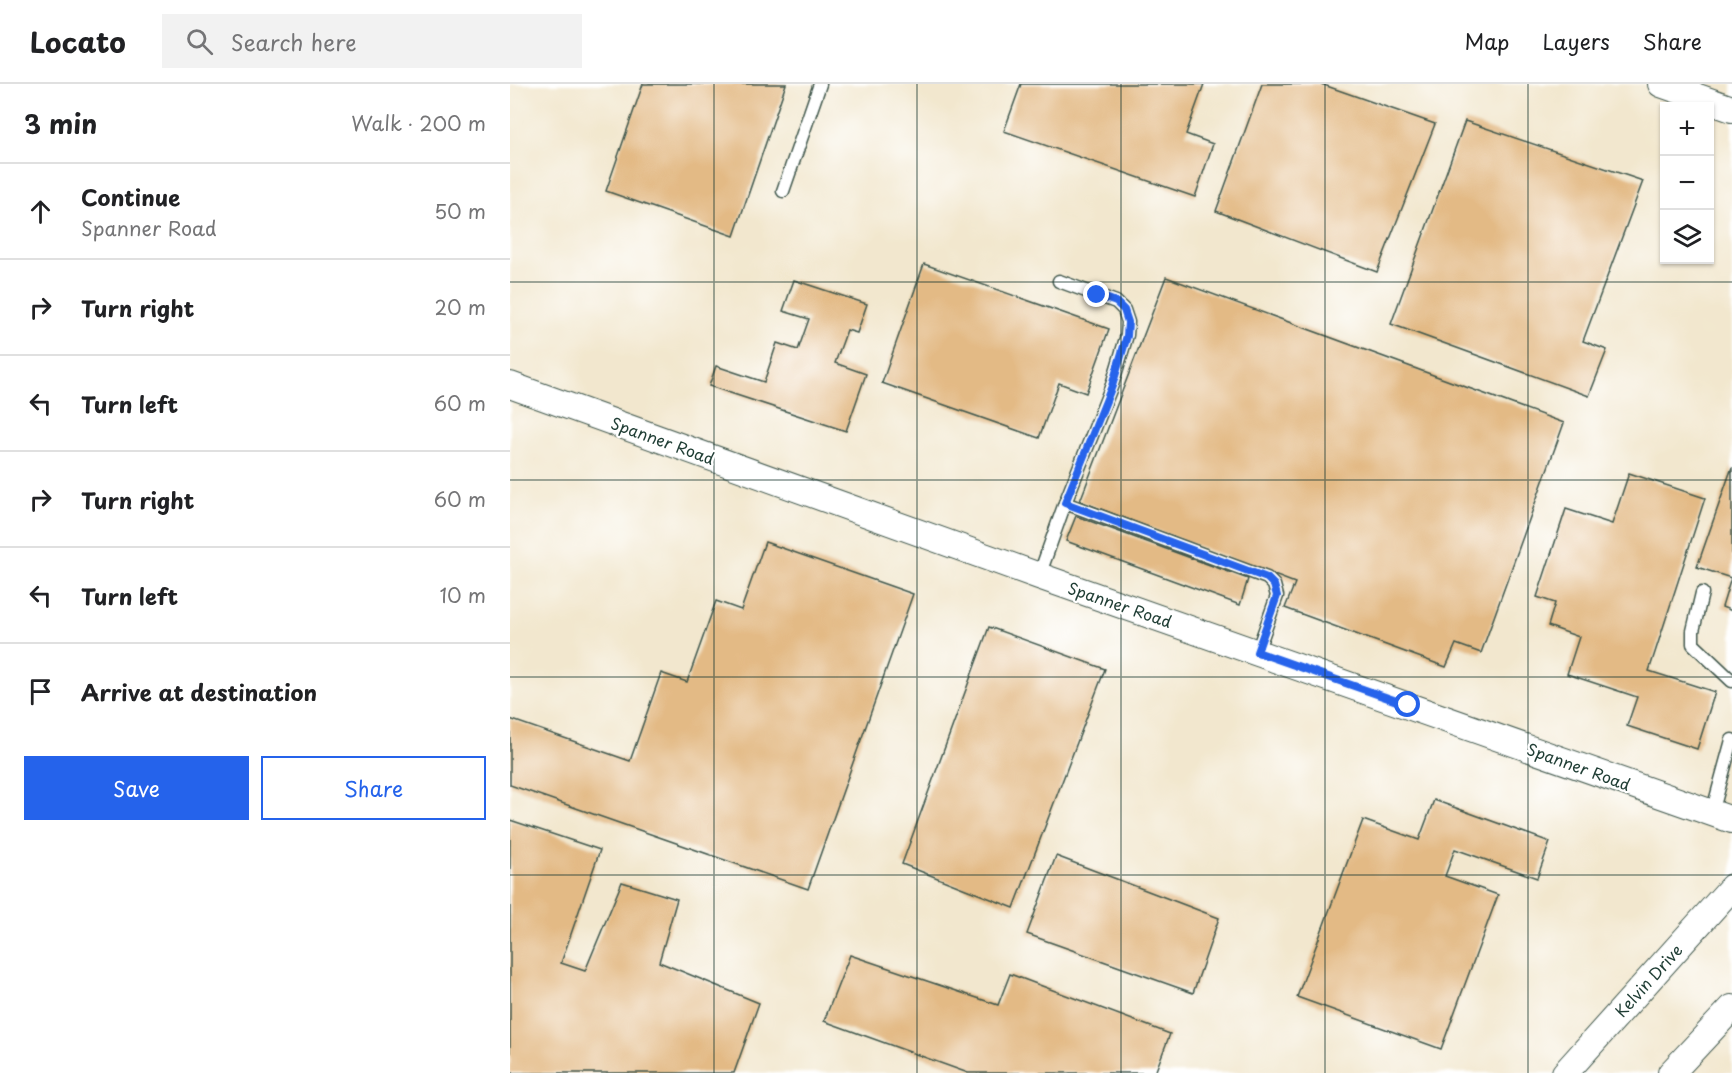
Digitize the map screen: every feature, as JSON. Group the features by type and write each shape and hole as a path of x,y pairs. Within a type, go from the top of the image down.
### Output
{"street":[{"path":"1661,84 1732,109"},
{"name":"Spanner Road","path":"510,385 1039,576 1722,817"},
{"name":"Kelvin Drive","path":"1564,1073 1732,887"},
{"path":"1671,1073 1732,1008"}],"lane":[{"path":"783,191 820,84"},
{"path":"1039,576 1065,503 1112,386 1127,336 1128,322 1124,310 1116,302 1059,281"},
{"path":"1065,503 1267,578 1274,585 1277,596 1257,652"},
{"path":"1702,593 1693,631 1693,644 1732,681"},
{"path":"1722,817 1732,740"}],"building":[{"path":"643,84 786,84 734,236 606,191"},
{"path":"1021,84 1204,84 1186,134 1213,144 1195,197 1004,131"},
{"path":"1262,84 1321,84 1435,124 1377,272 1216,211"},
{"path":"1465,121 1643,181 1583,341 1607,350 1589,396 1391,324"},
{"path":"924,264 1109,329 1086,393 1059,383 1039,438 882,383"},
{"path":"1166,277 1564,423 1481,653 1456,644 1446,667 1285,608 1295,583 1080,501"},
{"path":"794,280 867,304 857,333 847,330 835,363 866,374 846,431 709,386 716,366 764,382 777,343 798,350 809,319 783,311"},
{"path":"1732,467 1732,611 1722,607 1731,578 1697,567"},
{"path":"1629,473 1705,498 1649,671 1715,692 1697,749 1627,726 1637,697 1567,674 1579,637 1548,626 1555,603 1537,597 1566,509 1612,524"},
{"path":"1076,516 1248,579 1240,605 1066,541"},
{"path":"765,542 913,594 808,889 510,785 510,719 630,761 661,673 687,682 716,601 741,610"},
{"path":"989,627 1105,669 1014,908 902,864"},
{"path":"1434,800 1550,842 1537,878 1455,849 1445,876 1498,895 1441,1049 1297,997 1363,820 1419,840"},
{"path":"510,820 600,850 561,963 585,971 622,882 677,899 659,962 759,1003 734,1073 510,1073"},
{"path":"1056,856 1219,918 1193,993 1027,934"},
{"path":"850,955 998,1005 1010,974 1170,1034 1155,1073 968,1073 824,1021"}],"route":[{"path":"1097,295 1116,302 1124,310 1128,322 1127,336 1112,386 1065,503 1267,578 1274,585 1277,596 1257,652 1408,705"}]}
